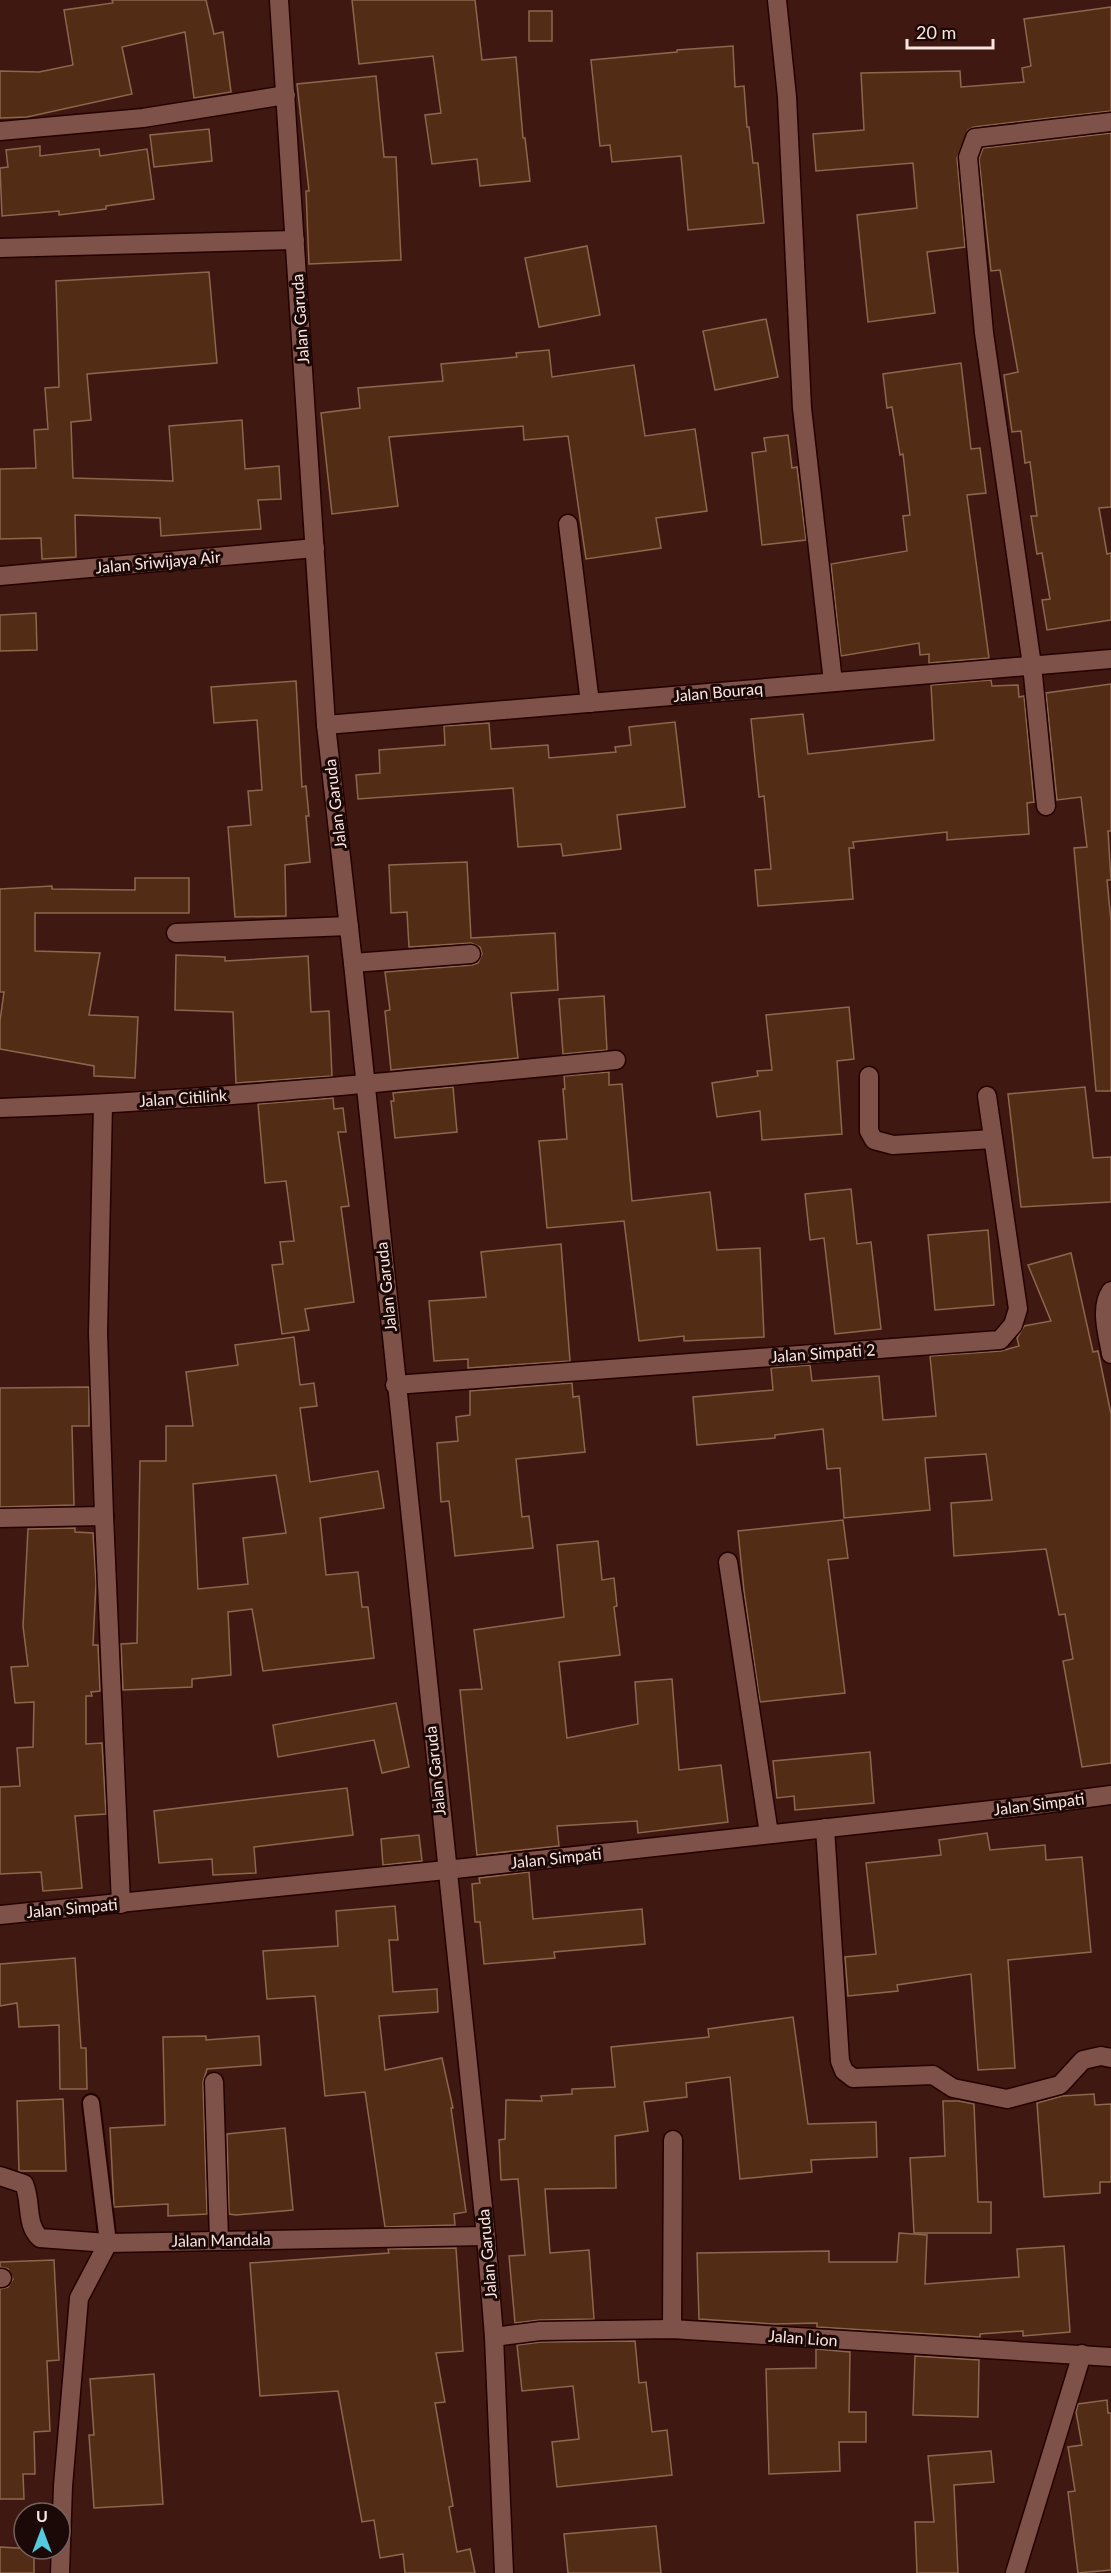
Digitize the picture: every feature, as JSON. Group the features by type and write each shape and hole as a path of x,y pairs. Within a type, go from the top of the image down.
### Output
{"street":[{"name":"Jalan Garuda","path":"279,0 326,725 486,2235 494,2337 504,2573"},
{"path":"777,0 787,97 802,408 833,682"},
{"path":"0,131 143,118 286,95"},
{"path":"1046,806 1032,665 984,333 968,157 975,138 1111,122"},
{"path":"0,248 295,240"},
{"path":"568,524 590,703"},
{"name":"Jalan Sriwijaya Air","path":"0,576 315,548"},
{"name":"Jalan Bouraq","path":"326,725 1111,659"},
{"path":"176,933 349,926"},
{"path":"353,963 471,954"},
{"name":"Jalan Citilink","path":"0,1108 103,1104 365,1085 616,1060"},
{"path":"869,1076 869,1131 874,1140 893,1145 993,1139"},
{"name":"Jalan Simpati 2","path":"395,1385 1000,1340 1014,1324 1018,1309 987,1096"},
{"path":"103,1104 98,1333 121,1904"},
{"path":"1111,1291 1107,1296 1105,1314 1111,1354"},
{"path":"0,1518 104,1516"},
{"path":"728,1562 769,1834"},
{"name":"Jalan Simpati","path":"0,1915 446,1870 1111,1794"},
{"path":"825,1828 840,2061 844,2071 853,2078 933,2075 952,2088 1007,2099 1060,2085 1083,2060 1091,2057 1111,2058"},
{"path":"214,2082 219,2240"},
{"path":"672,2329 673,2140"},
{"name":"Jalan Mandala","path":"0,2176 24,2184 29,2196 31,2224 40,2238 108,2244 486,2235"},
{"path":"60,2573 63,2486 79,2298 108,2244"},
{"name":"Jalan Lion","path":"494,2337 540,2331 672,2329 1111,2357"},
{"path":"1015,2573 1082,2354"}],"lane":[{"path":"91,2103 108,2244"}],"building":[{"path":"112,0 206,0 214,34 223,32 231,92 194,98 185,32 122,47 132,94 27,117 0,118 0,71 39,72 73,65 64,10 113,3"},
{"path":"352,0 475,0 482,60 516,57 523,138 525,138 530,181 480,186 477,159 432,164 425,115 441,113 433,56 359,64"},
{"path":"1111,7 1111,111 974,127 968,130 957,158 965,247 927,252 935,313 868,322 857,215 917,208 913,163 816,171 813,134 864,130 861,73 960,71 961,87 1024,82 1022,68 1031,66 1024,19"},
{"path":"529,11 552,11 552,41 529,41"},
{"path":"733,46 735,87 744,86 747,127 749,127 753,163 758,163 764,223 688,230 681,156 612,162 610,145 600,146 591,60"},
{"path":"376,76 384,157 396,157 401,260 309,264 306,191 309,191 297,84"},
{"path":"209,129 212,161 154,167 150,135"},
{"path":"1111,133 1111,507 1099,508 1107,554 1111,553 1111,620 1047,630 1042,600 1050,599 1042,553 1037,554 1031,516 1037,516 1030,462 1025,463 1021,431 1012,432 1004,375 1018,372 1000,270 991,271 979,159 983,148"},
{"path":"40,146 40,156 99,149 100,156 147,149 154,199 106,206 106,209 59,215 59,211 2,216 0,168 8,167 6,150"},
{"path":"587,246 600,315 539,327 525,258"},
{"path":"209,272 217,363 87,374 91,420 71,422 73,478 173,481 169,426 242,420 245,469 279,466 281,499 258,500 261,529 161,536 160,518 75,515 76,557 42,559 41,538 0,539 0,469 36,468 34,430 48,429 45,388 59,387 56,281"},
{"path":"766,319 778,377 715,390 703,331"},
{"path":"549,350 552,377 634,365 645,436 695,429 707,511 656,518 661,548 586,559 568,436 524,440 523,426 389,437 398,506 332,514 321,413 360,408 358,388 443,381 441,364 517,357 516,353"},
{"path":"961,363 971,449 980,448 986,493 967,495 989,658 929,663 929,654 920,655 919,643 841,656 831,564 907,551 903,516 910,515 903,454 900,455 892,407 887,408 883,374"},
{"path":"788,435 792,468 797,467 806,540 762,545 752,453 766,451 764,438"},
{"path":"36,613 37,650 0,651 0,615"},
{"path":"991,680 992,686 1018,685 1019,697 1024,696 1034,802 1027,803 1029,834 947,840 947,832 853,842 854,848 849,848 853,899 758,906 755,870 771,869 764,796 759,797 751,719 803,714 808,754 934,740 931,685"},
{"path":"296,681 302,787 306,786 309,816 306,816 310,862 285,865 286,916 235,917 228,827 251,825 248,791 262,790 257,720 214,723 211,687"},
{"path":"1111,684 1111,831 1108,831 1111,880 1107,880 1111,921 1111,1091 1096,1091 1074,848 1087,847 1081,797 1057,800 1046,693"},
{"path":"675,722 685,807 617,815 621,849 563,856 561,844 518,847 513,788 358,799 356,775 380,773 379,750 445,745 444,726 489,723 491,749 548,745 549,758 616,752 615,747 631,745 629,727"},
{"path":"467,862 471,938 555,933 558,990 511,993 518,1058 391,1070 385,1011 390,1010 385,972 472,965 478,963 482,954 480,947 471,943 409,947 407,912 391,913 389,865"},
{"path":"135,878 189,878 189,913 35,913 35,951 100,953 89,1015 138,1017 135,1078 94,1076 94,1066 0,1049 0,1021 4,992 0,992 0,889 52,886 52,889 135,890"},
{"path":"176,955 225,957 225,961 308,956 311,1012 329,1011 332,1076 236,1083 233,1012 175,1010"},
{"path":"604,996 607,1050 563,1054 559,999"},
{"path":"849,1007 854,1059 837,1061 842,1134 762,1140 760,1111 717,1117 712,1083 758,1076 757,1071 772,1070 766,1015"},
{"path":"609,1072 609,1085 622,1084 632,1201 710,1192 717,1250 760,1248 764,1337 684,1341 684,1336 639,1341 624,1221 547,1228 539,1141 567,1139 564,1076"},
{"path":"453,1087 457,1132 395,1138 391,1101 394,1101 393,1093"},
{"path":"1085,1087 1093,1158 1111,1157 1111,1202 1021,1207 1008,1094"},
{"path":"333,1098 334,1109 343,1108 346,1132 338,1132 349,1206 341,1207 354,1302 305,1309 309,1330 282,1334 272,1265 283,1264 280,1242 294,1241 286,1181 265,1183 258,1104"},
{"path":"851,1189 857,1244 871,1242 881,1329 835,1334 824,1238 810,1240 805,1194"},
{"path":"988,1230 994,1305 935,1310 928,1235"},
{"path":"561,1244 570,1361 468,1368 468,1359 434,1361 429,1301 486,1297 481,1252"},
{"path":"1071,1253 1093,1352 1098,1351 1111,1414 1111,1763 1082,1767 1063,1661 1073,1659 1065,1614 1059,1615 1046,1549 954,1556 951,1503 992,1500 986,1454 925,1458 930,1510 844,1518 840,1468 827,1469 823,1429 775,1435 775,1438 697,1445 693,1397 773,1390 771,1368 810,1365 812,1381 879,1376 883,1420 936,1416 930,1356 1001,1351 1019,1346 1017,1338 1024,1326 1051,1321 1028,1265"},
{"path":"294,1337 300,1385 314,1383 317,1406 300,1408 310,1482 378,1471 384,1508 320,1518 326,1575 358,1572 362,1607 368,1607 374,1658 263,1671 252,1609 228,1612 231,1675 192,1679 192,1687 123,1690 121,1644 137,1643 140,1461 166,1461 166,1426 193,1426 186,1372 238,1365 235,1345","holes":["276,1475 286,1533 243,1538 248,1584 198,1589 193,1484"]},
{"path":"572,1383 573,1397 579,1396 585,1452 516,1459 522,1517 529,1516 533,1548 455,1556 449,1501 441,1502 437,1443 458,1441 456,1417 470,1415 470,1391"},
{"path":"89,1387 89,1426 72,1426 74,1505 0,1507 0,1388"},
{"path":"843,1520 848,1558 828,1560 845,1693 760,1702 738,1531"},
{"path":"75,1528 75,1532 93,1533 96,1583 93,1645 98,1645 100,1691 91,1692 92,1696 86,1696 86,1744 102,1743 106,1814 75,1816 82,1888 43,1891 41,1872 0,1874 0,1787 20,1786 17,1748 33,1747 34,1702 15,1703 11,1667 28,1666 23,1626 28,1529"},
{"path":"598,1541 602,1580 614,1578 617,1606 614,1607 620,1655 559,1662 567,1738 638,1724 635,1682 672,1679 679,1770 721,1765 728,1822 638,1833 637,1821 557,1826 559,1846 477,1855 460,1690 482,1689 474,1630 564,1617 557,1545"},
{"path":"396,1703 409,1767 382,1773 374,1740 278,1757 273,1725"},
{"path":"870,1752 874,1803 795,1810 794,1796 777,1798 773,1761"},
{"path":"347,1788 353,1835 254,1847 256,1873 213,1875 212,1859 159,1863 154,1811"},
{"path":"987,1833 990,1850 1045,1845 1046,1860 1082,1857 1091,1952 1008,1960 1015,2068 978,2070 971,1974 897,1985 898,1991 848,1996 845,1957 876,1954 866,1863 941,1855 939,1840"},
{"path":"419,1835 422,1861 383,1865 381,1839"},
{"path":"529,1872 533,1919 642,1909 645,1944 554,1952 555,1958 484,1964 480,1922 475,1922 472,1884 480,1883 479,1878"},
{"path":"395,1906 398,1940 389,1940 393,1992 437,1989 438,2012 379,2016 385,2070 442,2058 453,2108 451,2108 466,2212 454,2214 455,2225 385,2227 365,2092 325,2096 315,1996 267,1999 263,1951 338,1946 336,1911"},
{"path":"75,1958 81,2048 86,2048 87,2089 60,2089 59,2025 19,2027 17,2003 0,2006 0,1964"},
{"path":"793,2017 808,2124 876,2122 877,2157 811,2160 812,2172 740,2179 730,2077 686,2083 687,2097 644,2102 648,2131 615,2136 616,2188 545,2189 550,2253 589,2250 594,2319 515,2323 509,2256 525,2255 518,2179 501,2180 499,2140 505,2139 506,2100 542,2101 541,2096 572,2094 572,2089 615,2087 611,2047 709,2037 708,2029"},
{"path":"206,2036 206,2040 259,2036 261,2065 207,2069 203,2082 207,2214 168,2216 168,2204 114,2207 110,2128 165,2125 163,2037"},
{"path":"1094,2094 1095,2105 1111,2104 1111,2182 1100,2182 1100,2193 1044,2197 1037,2103 1062,2096"},
{"path":"63,2099 66,2171 19,2171 17,2101"},
{"path":"943,2101 974,2104 978,2202 991,2202 991,2233 914,2233 910,2158 945,2156"},
{"path":"285,2128 293,2210 229,2214 227,2134"},
{"path":"899,2233 927,2235 925,2284 1019,2277 1017,2249 1064,2246 1070,2332 1023,2336 1023,2331 980,2334 980,2337 817,2327 817,2323 774,2324 699,2319 697,2253 829,2251 829,2262 897,2262"},
{"path":"456,2248 463,2351 436,2353 445,2402 435,2403 453,2506 449,2507 457,2552 470,2549 475,2573 405,2573 403,2554 380,2558 374,2520 362,2522 338,2391 260,2396 250,2263 389,2253 388,2249"},
{"path":"54,2260 59,2360 47,2361 50,2431 34,2432 35,2474 23,2474 24,2499 0,2499 0,2289 8,2287 13,2279 8,2269 0,2267 0,2262"},
{"path":"635,2341 639,2383 646,2382 652,2432 667,2430 672,2475 557,2487 552,2442 579,2439 573,2386 522,2391 517,2345 541,2342"},
{"path":"816,2349 850,2352 849,2412 866,2412 866,2442 839,2442 840,2471 769,2474 766,2369 816,2368"},
{"path":"915,2356 979,2360 978,2417 913,2415"},
{"path":"154,2374 163,2504 94,2508 89,2435 94,2435 90,2379"},
{"path":"1107,2400 1108,2413 1111,2413 1111,2570 1078,2573 1068,2492 1075,2491 1068,2447 1082,2445 1076,2412 1078,2404"},
{"path":"991,2451 994,2482 954,2485 958,2573 917,2573 915,2522 934,2522 928,2456"},
{"path":"656,2526 661,2573 568,2573 564,2534"},
{"path":"0,2547 12,2548 12,2561 34,2561 34,2573 0,2573"}]}
